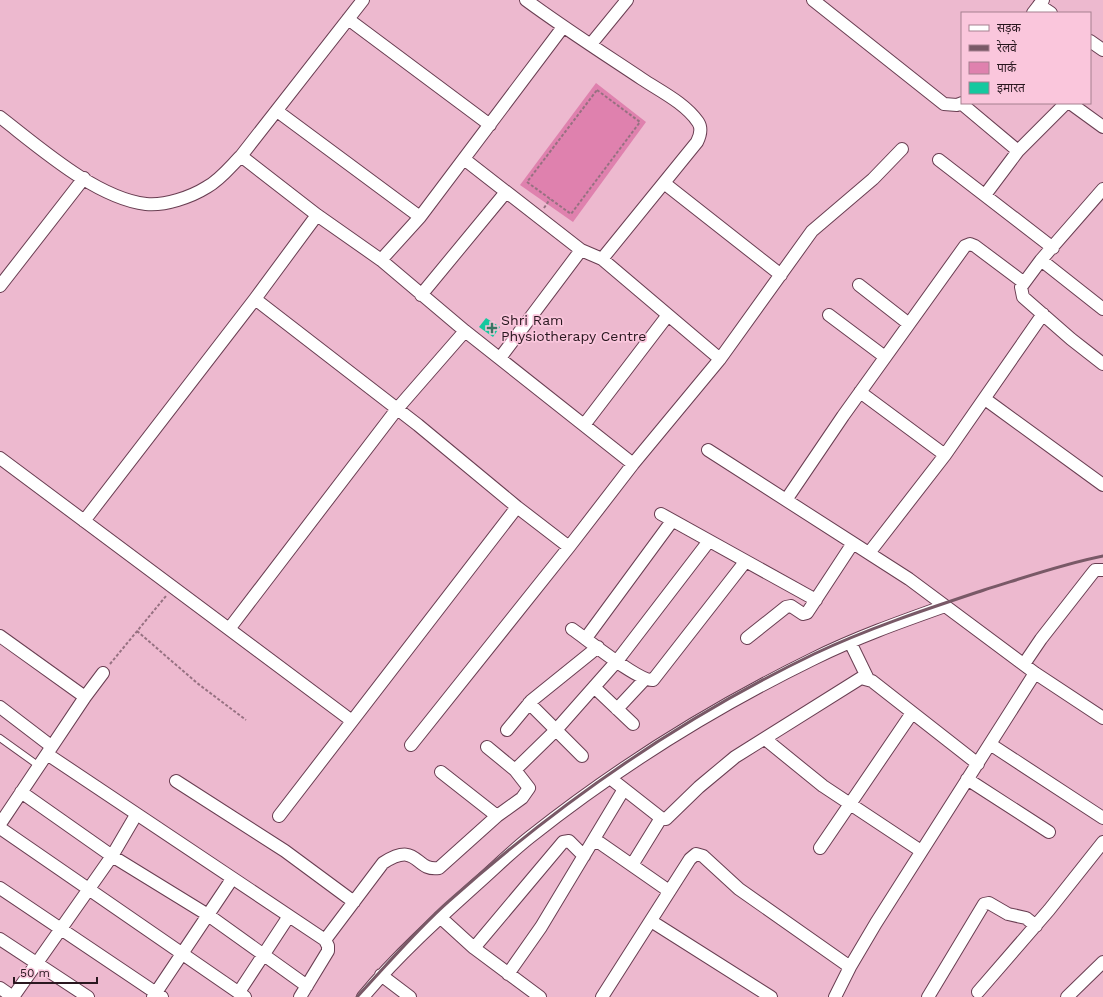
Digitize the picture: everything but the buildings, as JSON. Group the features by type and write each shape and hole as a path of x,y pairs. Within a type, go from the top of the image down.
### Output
{"street":[{"path":"0,117 93,184 129,200 147,204 160,203 196,193 208,187 241,156 363,0"},
{"path":"526,0 563,27 591,44 676,102 698,122 700,133 697,142 602,259"},
{"path":"591,44 627,0"},
{"path":"813,0 944,104 953,106 961,103"},
{"path":"1039,6 1049,12"},
{"path":"348,19 490,125"},
{"path":"381,260 420,217 563,27"},
{"path":"1091,42 1103,50"},
{"path":"963,104 1018,151"},
{"path":"985,195 1018,151 1065,104"},
{"path":"1071,104 1103,128"},
{"path":"277,110 420,217"},
{"path":"411,745 569,547 633,464 720,360 812,231 873,179 902,149"},
{"path":"241,156 317,215 381,260 465,331 633,464"},
{"path":"464,159 581,250 602,259 720,360"},
{"path":"939,160 1052,248"},
{"path":"0,286 84,178"},
{"path":"664,184 781,276"},
{"path":"1103,189 1041,260 1023,282 1021,287 1023,297 1103,364"},
{"path":"421,295 506,192"},
{"path":"84,521 255,299 317,215"},
{"path":"786,500 860,392 967,245 975,246 1023,282"},
{"path":"500,358 581,250"},
{"path":"1041,260 1103,310"},
{"path":"859,285 909,324"},
{"path":"255,299 397,409 569,547"},
{"path":"869,553 945,455 1043,314"},
{"path":"584,425 668,315"},
{"path":"829,315 885,357"},
{"path":"229,630 397,409 465,331"},
{"path":"860,392 945,455"},
{"path":"985,399 1103,485"},
{"path":"708,450 909,579 1035,673 1103,718"},
{"path":"0,458 352,721"},
{"path":"279,816 517,506"},
{"path":"661,514 745,562 816,600"},
{"path":"586,638 672,521"},
{"path":"515,770 556,730 617,662 709,541"},
{"path":"747,638 785,607 791,606 805,614 816,600 853,543"},
{"path":"572,629 617,662 645,679 649,681 656,679 745,562"},
{"path":"1024,664 1041,638 1095,570 1103,570"},
{"path":"363,997 381,975 440,917 529,838 610,778 659,745 757,688 814,659 850,642 945,606"},
{"path":"0,636 85,696"},
{"path":"850,642 868,679 978,764"},
{"path":"507,730 529,703 598,647"},
{"path":"0,824 85,696 103,673"},
{"path":"835,997 850,967 921,851 1035,673"},
{"path":"610,778 661,818 668,818 718,770 855,681 861,678 868,679"},
{"path":"617,708 645,679"},
{"path":"594,687 633,724"},
{"path":"529,703 582,756"},
{"path":"0,708 49,750 136,816 325,940 328,946 328,951 300,997"},
{"path":"820,848 912,713"},
{"path":"765,739 806,773 850,805 921,851"},
{"path":"990,744 1103,818"},
{"path":"325,940 383,863 394,856 409,854 429,868 439,868 529,791 529,786 515,770 487,747"},
{"path":"441,772 498,816"},
{"path":"967,779 1049,832"},
{"path":"176,781 285,851 354,902"},
{"path":"508,974 541,927 593,843 624,789"},
{"path":"21,792 112,856 208,915 307,986"},
{"path":"0,988 13,997 112,856 136,816"},
{"path":"632,865 661,818"},
{"path":"0,828 242,995 263,955 289,916"},
{"path":"474,948 563,842 569,841 584,856"},
{"path":"978,992 1036,926 1103,842"},
{"path":"593,843 600,843 669,891"},
{"path":"602,997 690,858 694,855 700,854 739,889 850,967"},
{"path":"0,888 157,996 232,879"},
{"path":"928,997 984,904 989,903 1008,914 1026,918 1036,926"},
{"path":"440,917 474,948 540,997"},
{"path":"651,921 755,993 771,997"},
{"path":"0,939 88,997"},
{"path":"1067,997 1102,964"},
{"path":"381,975 410,997"}],"lane":[{"path":"0,738 39,766"}],"path":[{"path":"598,90 640,122 571,214 527,182 598,90"},
{"path":"103,673 173,588"},
{"path":"137,631 197,683 246,720"}],"green space":[{"path":"596,83 646,122 573,222 520,185"}],"railway":[{"path":"357,997 437,912 534,830 623,765 669,734 716,706 814,654 877,627 984,590 1058,567 1103,556"}],"place":[{"name":"Shri Ram Physiotherapy Centre","path":"492,328"}]}
